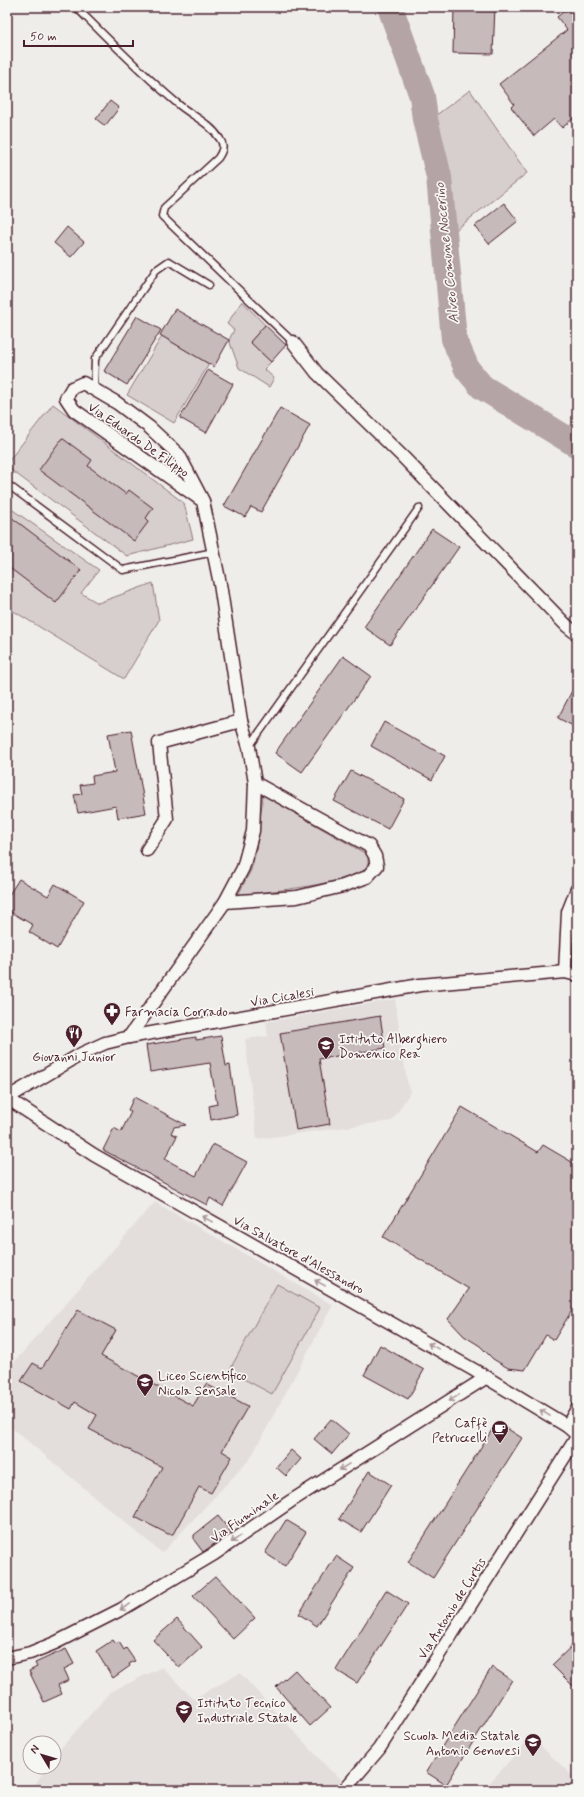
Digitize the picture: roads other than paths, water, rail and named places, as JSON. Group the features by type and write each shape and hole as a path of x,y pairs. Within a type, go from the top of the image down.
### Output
{"street":[{"path":"293,342 316,373 402,456 567,626 577,634"},
{"name":"Via Eduardo De Filippo","path":"129,1037 225,902 243,868 253,831 255,783 249,747 241,721 214,552 202,501 179,456 149,427 117,403 83,383 72,388 66,398 74,410 202,501"},
{"path":"147,850 167,819 159,743 241,721"},
{"path":"225,902 297,896 343,886 367,877 377,866 375,856 369,846 255,783"},
{"path":"571,974 568,912 577,889"},
{"name":"Via Cicalesi","path":"7,1098 83,1053 105,1043 129,1037 420,985 571,974"},
{"name":"Via Salvatore d'Alessandro","path":"7,1098 94,1155 487,1377 567,1426 577,1436"},
{"name":"Via Fiuminale","path":"7,1658 30,1653 55,1643 122,1609 214,1554 291,1500 487,1377"},
{"path":"567,1426 577,1409"},
{"name":"Via Antonio de Curtis","path":"344,1790 378,1749 577,1436"}],"lane":[{"path":"76,7 165,93 179,105 199,118 221,140 223,146 222,152 218,158 164,208 162,216 293,342"},
{"path":"94,389 95,359 156,270 169,261 209,285"},
{"path":"7,484 123,570 214,552"},
{"path":"249,747 419,508"}],"waterway":[{"name":"Alveo Comune Nocerino","path":"390,7 422,96 425,119 439,177 454,339 467,369 482,387 577,445"}],"place":[{"name":"Farmacia Corrado","path":"112,1026"},
{"name":"Giovanni Junior","path":"74,1048"},
{"name":"Istituto Alberghiero Domenico Rea","path":"326,1060"},
{"name":"Liceo Scientifico Nicola Sensale","path":"145,1397"},
{"name":"Caffè Petruccelli","path":"500,1444"},
{"name":"Istituto Tecnico Industriale Statale","path":"184,1724"},
{"name":"Scuola Media Statale Antonio Genovesi","path":"533,1757"}]}
